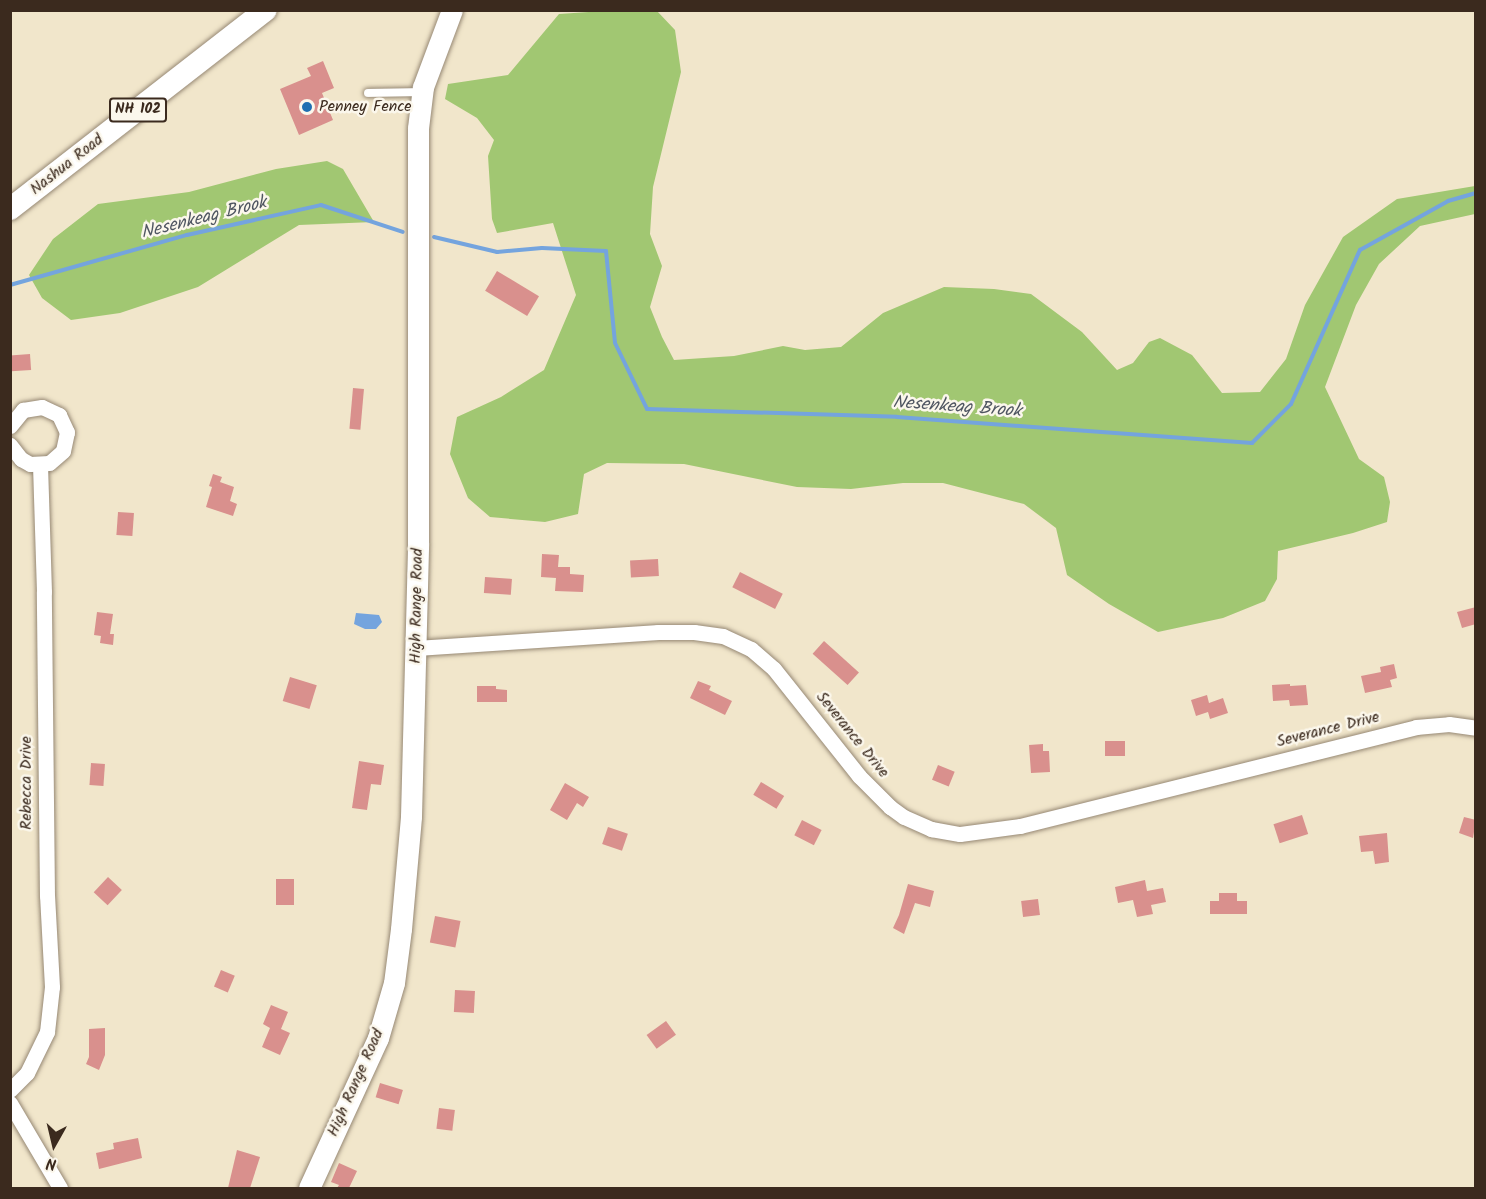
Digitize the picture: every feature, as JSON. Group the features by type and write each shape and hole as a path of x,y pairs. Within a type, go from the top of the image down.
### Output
{"main road":[{"name":"Nashua Road","path":"10,209 266,10"}],"street":[{"name":"High Range Road","path":"309,1188 378,1038 394,983 411,816 416,648 420,252 417,148 422,92 453,10"},
{"path":"10,426 16,416 32,407 42,406 59,415 67,432 67,442 57,458 40,465 21,459 10,445"},
{"name":"Rebecca Drive","path":"10,1090 27,1073 47,1032 52,987 47,896 44,592 40,465"},
{"name":"Severance Drive","path":"416,648 658,632 694,632 723,636 751,649 774,669 859,776 890,807 917,824 960,834 1020,826 1416,727 1449,724 1476,728"},
{"path":"10,1103 60,1188"}],"lane":[{"path":"368,93 422,92"}],"green space":[{"path":"618,10 657,11 675,30 681,72 653,187 650,234 662,266 650,307 674,360 734,356 783,346 805,350 841,347 883,313 944,287 994,289 1031,294 1082,332 1117,370 1133,363 1149,342 1160,338 1192,355 1222,393 1260,392 1286,359 1305,305 1343,237 1397,199 1475,186 1475,214 1420,226 1379,264 1356,305 1325,387 1359,459 1384,477 1390,502 1387,522 1353,533 1278,551 1277,579 1265,601 1223,618 1158,632 1109,604 1067,575 1056,528 1024,504 943,483 903,483 851,489 797,487 684,464 607,463 584,474 578,514 545,522 490,517 468,498 450,454 457,417 501,397 544,370 576,295 553,223 497,233 492,219 488,156 494,140 477,118 445,99 448,84 508,75 559,14"},
{"path":"327,161 343,169 374,222 299,225 198,287 120,313 71,320 42,298 29,275 53,239 98,204 189,192 276,169"}],"water":[{"path":"356,613 379,615 382,622 376,629 365,629 354,624"}],"building":[{"name":"Penney Fence","path":"323,61 334,88 322,93 333,120 299,135 280,89 311,76 307,68"},
{"path":"497,271 539,296 527,316 485,291"},
{"path":"30,354 31,370 11,371 10,355"},
{"path":"353,388 364,389 360,430 349,429"},
{"path":"213,474 222,477 220,482 234,487 230,501 237,504 233,516 206,507"},
{"path":"118,512 134,513 132,536 116,535"},
{"path":"542,554 559,555 558,567 570,567 570,574 584,575 583,592 555,591 556,578 541,577"},
{"path":"658,559 659,576 631,577 630,560"},
{"path":"740,572 783,594 775,609 732,587"},
{"path":"485,577 512,579 511,595 484,593"},
{"path":"1476,607 1476,624 1462,628 1457,612"},
{"path":"97,612 113,614 110,634 114,634 113,645 100,643 101,636 94,635"},
{"path":"824,641 859,672 848,685 813,654"},
{"path":"1394,664 1397,678 1390,680 1392,687 1365,693 1361,676 1381,672 1380,667"},
{"path":"290,677 317,685 309,709 283,701"},
{"path":"698,681 711,686 709,690 732,701 725,715 690,698"},
{"path":"1290,684 1290,686 1306,685 1308,705 1290,706 1289,700 1273,701 1272,685"},
{"path":"477,686 496,686 496,689 507,690 507,702 477,702"},
{"path":"1207,695 1209,703 1223,698 1228,713 1210,719 1208,712 1196,716 1191,700"},
{"path":"1105,741 1125,741 1125,756 1105,756"},
{"path":"1043,744 1043,751 1049,751 1050,772 1031,773 1029,745"},
{"path":"359,761 384,765 381,785 371,784 367,810 352,808"},
{"path":"91,763 105,764 103,786 89,785"},
{"path":"938,765 955,772 949,787 932,780"},
{"path":"761,782 784,796 776,809 753,795"},
{"path":"565,783 589,797 583,807 577,803 567,820 550,810"},
{"path":"1302,815 1308,834 1280,843 1273,824"},
{"path":"1464,817 1476,820 1473,838 1459,833"},
{"path":"802,820 822,830 814,845 794,835"},
{"path":"608,827 628,834 622,851 602,844"},
{"path":"1387,833 1389,862 1375,864 1373,851 1361,852 1359,836"},
{"path":"108,877 122,890 108,905 94,892"},
{"path":"276,879 294,879 294,905 276,905"},
{"path":"1145,880 1147,891 1163,888 1166,902 1151,905 1153,914 1137,917 1133,900 1118,903 1115,887"},
{"path":"908,884 934,891 930,907 915,903 904,934 893,928"},
{"path":"1219,893 1237,893 1237,901 1247,901 1247,914 1210,914 1210,901 1219,901"},
{"path":"1038,899 1040,915 1023,917 1021,901"},
{"path":"435,916 461,921 455,947 430,943"},
{"path":"221,970 235,976 228,992 214,987"},
{"path":"455,990 475,991 474,1013 454,1012"},
{"path":"271,1005 288,1012 281,1029 290,1033 280,1055 262,1047 270,1028 263,1024"},
{"path":"666,1021 676,1035 657,1049 647,1035"},
{"path":"105,1028 105,1055 99,1070 86,1064 89,1057 89,1029"},
{"path":"380,1083 403,1090 399,1104 376,1097"},
{"path":"439,1108 455,1110 452,1131 436,1129"},
{"path":"138,1138 142,1158 99,1169 96,1153 114,1149 113,1143"},
{"path":"237,1150 260,1157 250,1188 228,1188"},
{"path":"339,1163 357,1171 349,1188 337,1188 339,1185 331,1182"}],"waterway":[{"name":"Nesenkeag Brook","path":"434,237 497,252 542,248 606,251 615,343 647,409 897,417 1252,443 1291,404 1360,250 1448,201 1476,193"},
{"name":"Nesenkeag Brook","path":"10,285 187,235 321,205 403,232"}],"place":[{"name":"Penney Fence","path":"307,107"}]}
